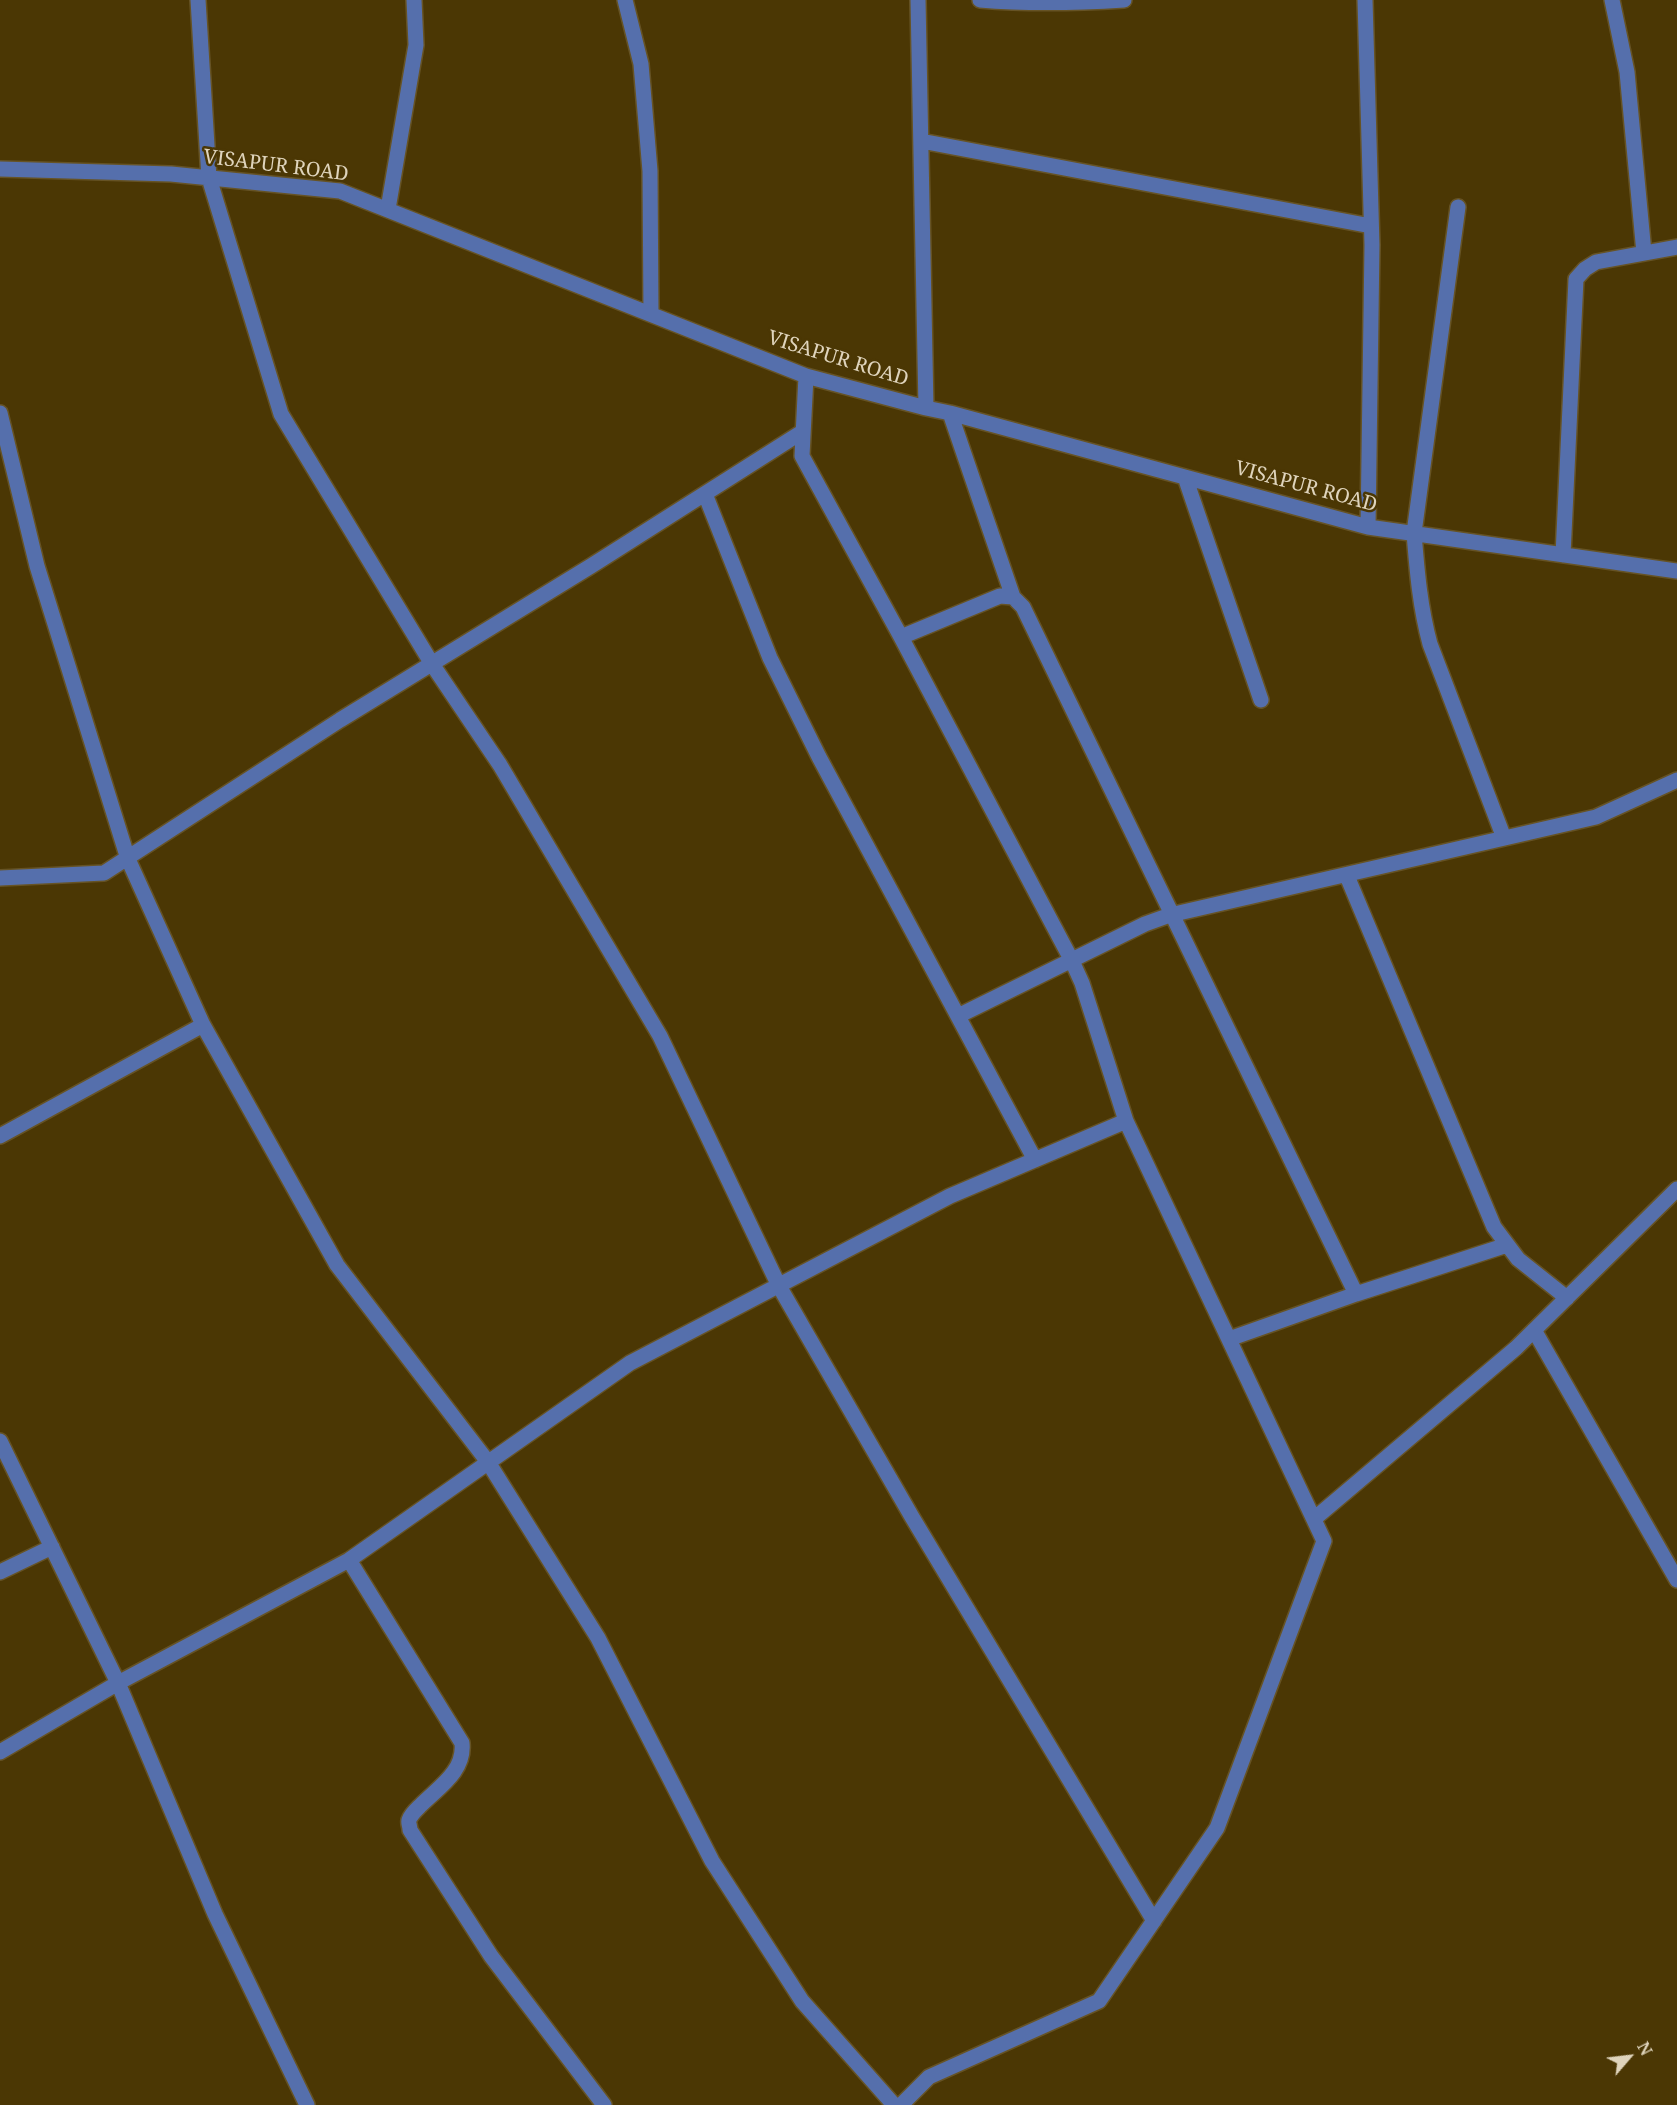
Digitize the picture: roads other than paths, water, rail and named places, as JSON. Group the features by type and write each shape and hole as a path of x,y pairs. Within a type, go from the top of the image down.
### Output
{"street":[{"path":"198,0 209,178 281,414 432,664 500,765 660,1036 779,1286 912,1517 1154,1921"},
{"path":"388,209 416,45 414,0"},
{"path":"625,0 641,64 650,171 651,314"},
{"path":"918,0 926,408"},
{"path":"980,0 1014,3 1069,3 1124,0"},
{"path":"1365,0 1371,226 1368,527"},
{"path":"1612,0 1626,72 1644,253"},
{"path":"921,141 1371,226"},
{"name":"VISAPUR ROAD","path":"0,169 171,174 340,191 806,376 1368,527 1677,571"},
{"path":"1458,207 1414,533 1417,583 1430,644 1504,838"},
{"path":"1563,555 1576,279 1596,262 1677,247"},
{"path":"806,376 802,456 901,637 1071,960 1082,983 1126,1121 1324,1541 1217,1828 1099,2001 929,2077 901,2105"},
{"path":"0,413 3,439 36,566 128,859 203,1025 337,1265 488,1462 598,1638 712,1861 802,2001 894,2105"},
{"path":"950,413 1013,597 1023,607 1170,915 1356,1294"},
{"path":"0,878 104,873 340,720 802,432"},
{"path":"1185,477 1262,700"},
{"path":"705,494 770,658 819,757 1035,1160"},
{"path":"901,637 1000,596 1013,597"},
{"path":"958,1016 1145,924 1170,915 1596,817 1677,780"},
{"path":"1347,876 1494,1227 1518,1259 1567,1298"},
{"path":"0,1136 203,1025"},
{"path":"0,1752 118,1683 349,1560 630,1362 950,1196 1126,1121"},
{"path":"1314,1519 1516,1348 1677,1189"},
{"path":"1229,1339 1356,1294 1507,1245"},
{"path":"1534,1330 1677,1580"},
{"path":"0,1442 118,1683 215,1914 307,2105"},
{"path":"0,1572 52,1547"},
{"path":"349,1560 462,1743 463,1752 460,1765 414,1812 409,1820 410,1830 491,1956 604,2105"}]}
